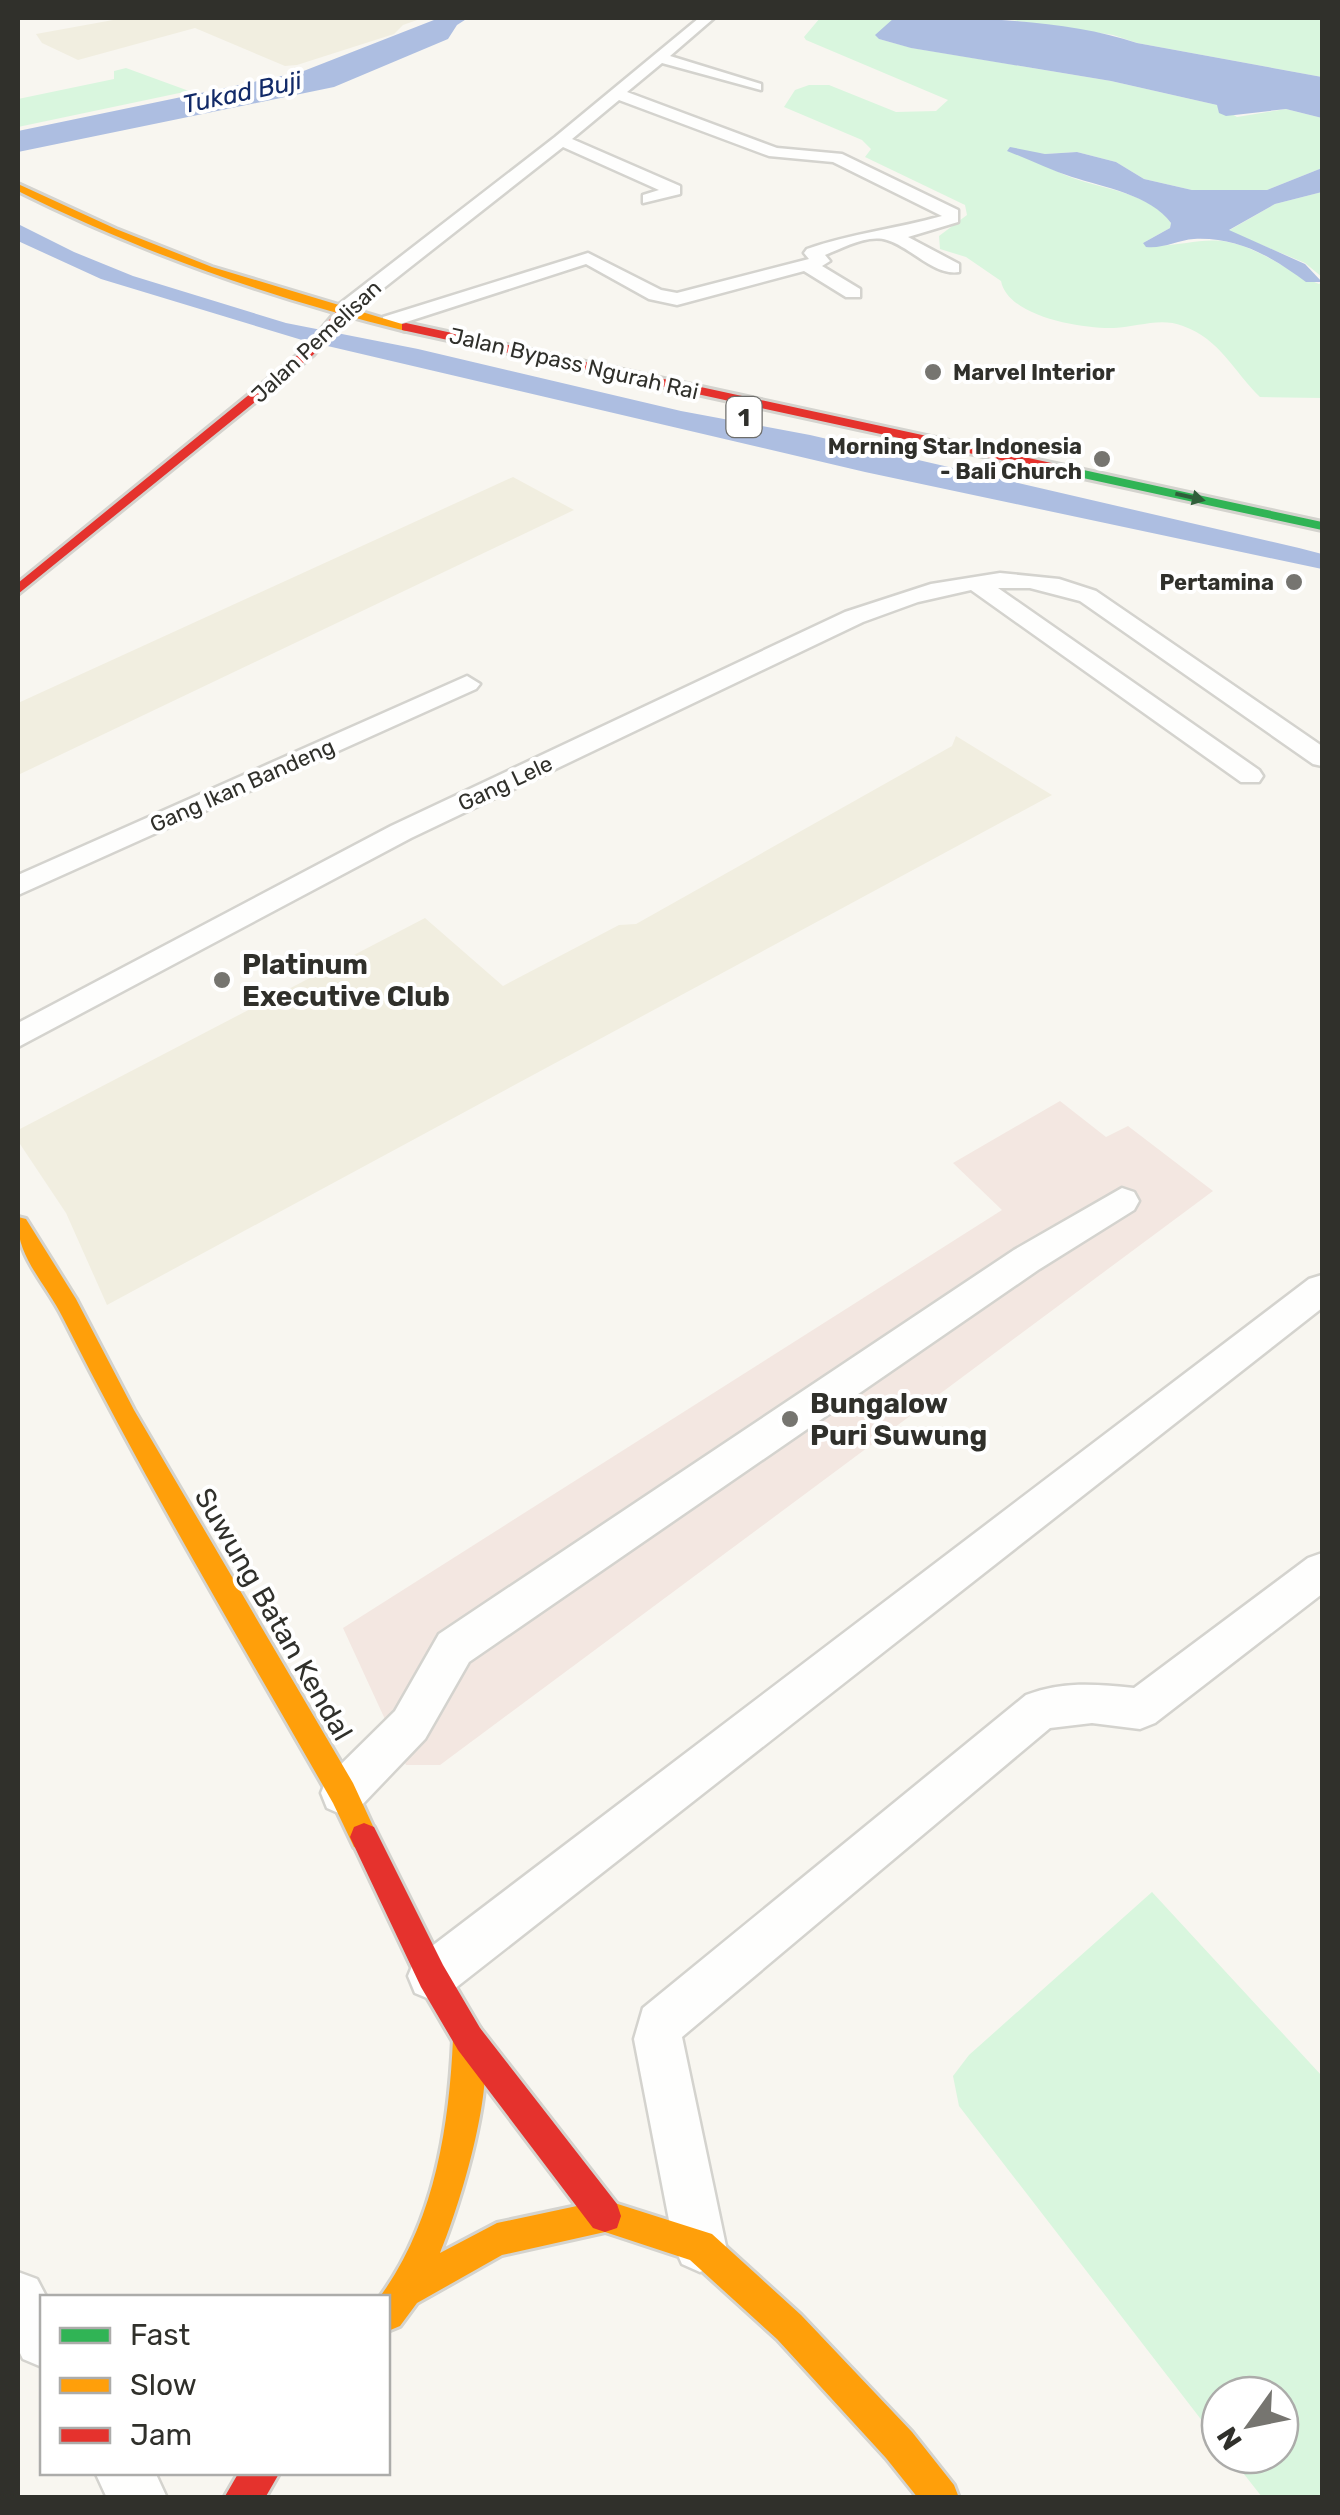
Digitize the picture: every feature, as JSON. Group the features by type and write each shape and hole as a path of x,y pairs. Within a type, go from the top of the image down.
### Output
{"main road":[{"name":"Jalan Bypass Ngurah Rai","path":"18,187 157,255 336,321 390,321 1322,526"},
{"name":"Jalan Bypass Ngurah Rai","path":"18,208 78,241 141,266 336,321 1322,546"},
{"name":"Jalan Pemelisan","path":"18,590 309,352 336,321"},
{"path":"1271,515 1283,536"},
{"name":"Suwung Batan Kendal","path":"18,1225 68,1305 125,1418 344,1793 432,1976 469,2038 605,2216"},
{"path":"390,2311 435,2235 456,2183 469,2103 469,2038"},
{"path":"405,2291 497,2240 605,2216 700,2246 789,2327 899,2445 941,2498"},
{"path":"242,2498 260,2475"}],"street":[{"name":"Jalan Pemelisan","path":"336,321 707,18"},
{"path":"658,57 756,87"},
{"path":"615,94 775,154 836,157 954,216 893,236"},
{"path":"561,140 674,190 649,198"},
{"path":"390,321 588,258 668,299 807,265 823,260 814,252 877,234 893,236 953,268"},
{"path":"807,265 854,293"},
{"name":"Gang Lele","path":"18,1036 401,832 756,664 920,592 976,583 1041,582 1088,596 1322,758"},
{"path":"976,583 1250,776"},
{"name":"Gang Ikan Bandeng","path":"18,886 467,684"},
{"path":"344,1793 410,1726 433,1679 454,1648 1026,1260 1122,1201"},
{"path":"432,1976 1322,1289"},
{"path":"700,2246 664,2079 658,2039 660,2025 1041,1709 1092,1703 1140,1709 1322,1571"},
{"path":"18,2298 40,2336"},
{"path":"126,2475 139,2498"}],"shaded area":[{"path":"124,18 423,18 403,25 394,34 285,66 195,28 78,60 42,43 36,34"},
{"path":"513,477 574,510 18,775 18,703"},
{"path":"956,736 1052,795 107,1305 66,1213 18,1141 18,1130 425,918 503,986 619,925 636,924 952,746"},
{"name":"Bungalow Puri Suwung","path":"1060,1101 1106,1137 1128,1126 1213,1191 440,1765 406,1765 343,1628 1002,1210 953,1163"}],"green space":[{"path":"820,18 894,18 879,39 1111,81 1217,105 1237,117 1286,109 1322,118 1322,168 1267,190 1192,190 1144,179 1116,162 1077,152 1007,150 1150,204 1171,223 1170,228 1143,243 1228,242 1319,284 1322,282 1322,398 1260,397 1207,339 1174,323 1100,328 1031,312 1017,304 1001,281 966,257 940,249 939,236 967,215 965,205 865,157 871,149 862,140 784,107 795,90 809,85 829,85 896,112 936,111 948,100 806,40 804,37"},
{"path":"998,18 1322,18 1322,77 1137,43 1113,35"},
{"path":"126,68 189,91 18,127 18,99 114,79 114,71"},
{"path":"1322,192 1322,277 1305,263 1228,231 1275,204"},
{"path":"1152,1892 1322,2076 1322,2497 1262,2497 1245,2475 1300,2475 1300,2375 1200,2375 1200,2418 959,2106 953,2076 969,2055"}],"water":[{"name":"Tukad Buji","path":"439,18 468,18 457,25 448,39 334,87 18,152 18,131 301,72"},
{"path":"894,18 1048,24 1322,77 1322,118 1286,109 1226,116 1219,113 1217,105 1111,81 911,48 879,39 875,35"},
{"path":"1010,147 1045,154 1077,152 1116,162 1144,179 1192,190 1267,190 1322,168 1322,192 1275,204 1229,230 1305,264 1322,282 1306,282 1267,257 1226,241 1194,239 1146,247 1143,243 1170,228 1171,223 1162,213 1126,193 1007,151"},
{"path":"18,224 133,276 286,323 418,349 681,411 810,435 1299,548 1322,554 1322,569 865,472 302,340 101,279 18,241"}],"traffic: fast":[{"path":"1056,468 1322,526"}],"traffic: slow":[{"path":"18,187 112,232 208,269 305,301 406,327"},
{"path":"18,1225 68,1305 125,1417 343,1793 364,1837"},
{"path":"405,2291 434,2228 453,2169 464,2108 469,2039"},
{"path":"390,2311 405,2291 497,2240 605,2216 700,2246 789,2327 899,2445 941,2498"}],"traffic: jam":[{"path":"18,590 309,352 345,309"},
{"path":"406,327 1056,468"},
{"path":"364,1837 432,1976 469,2039 605,2216"},
{"path":"242,2498 260,2475"}],"place":[{"name":"Marvel Interior","path":"933,372"},
{"name":"Morning Star Indonesia - Bali Church","path":"1102,459"},
{"name":"Pertamina","path":"1294,582"},
{"name":"Platinum Executive Club","path":"222,980"},
{"name":"Bungalow Puri Suwung","path":"790,1419"}]}
